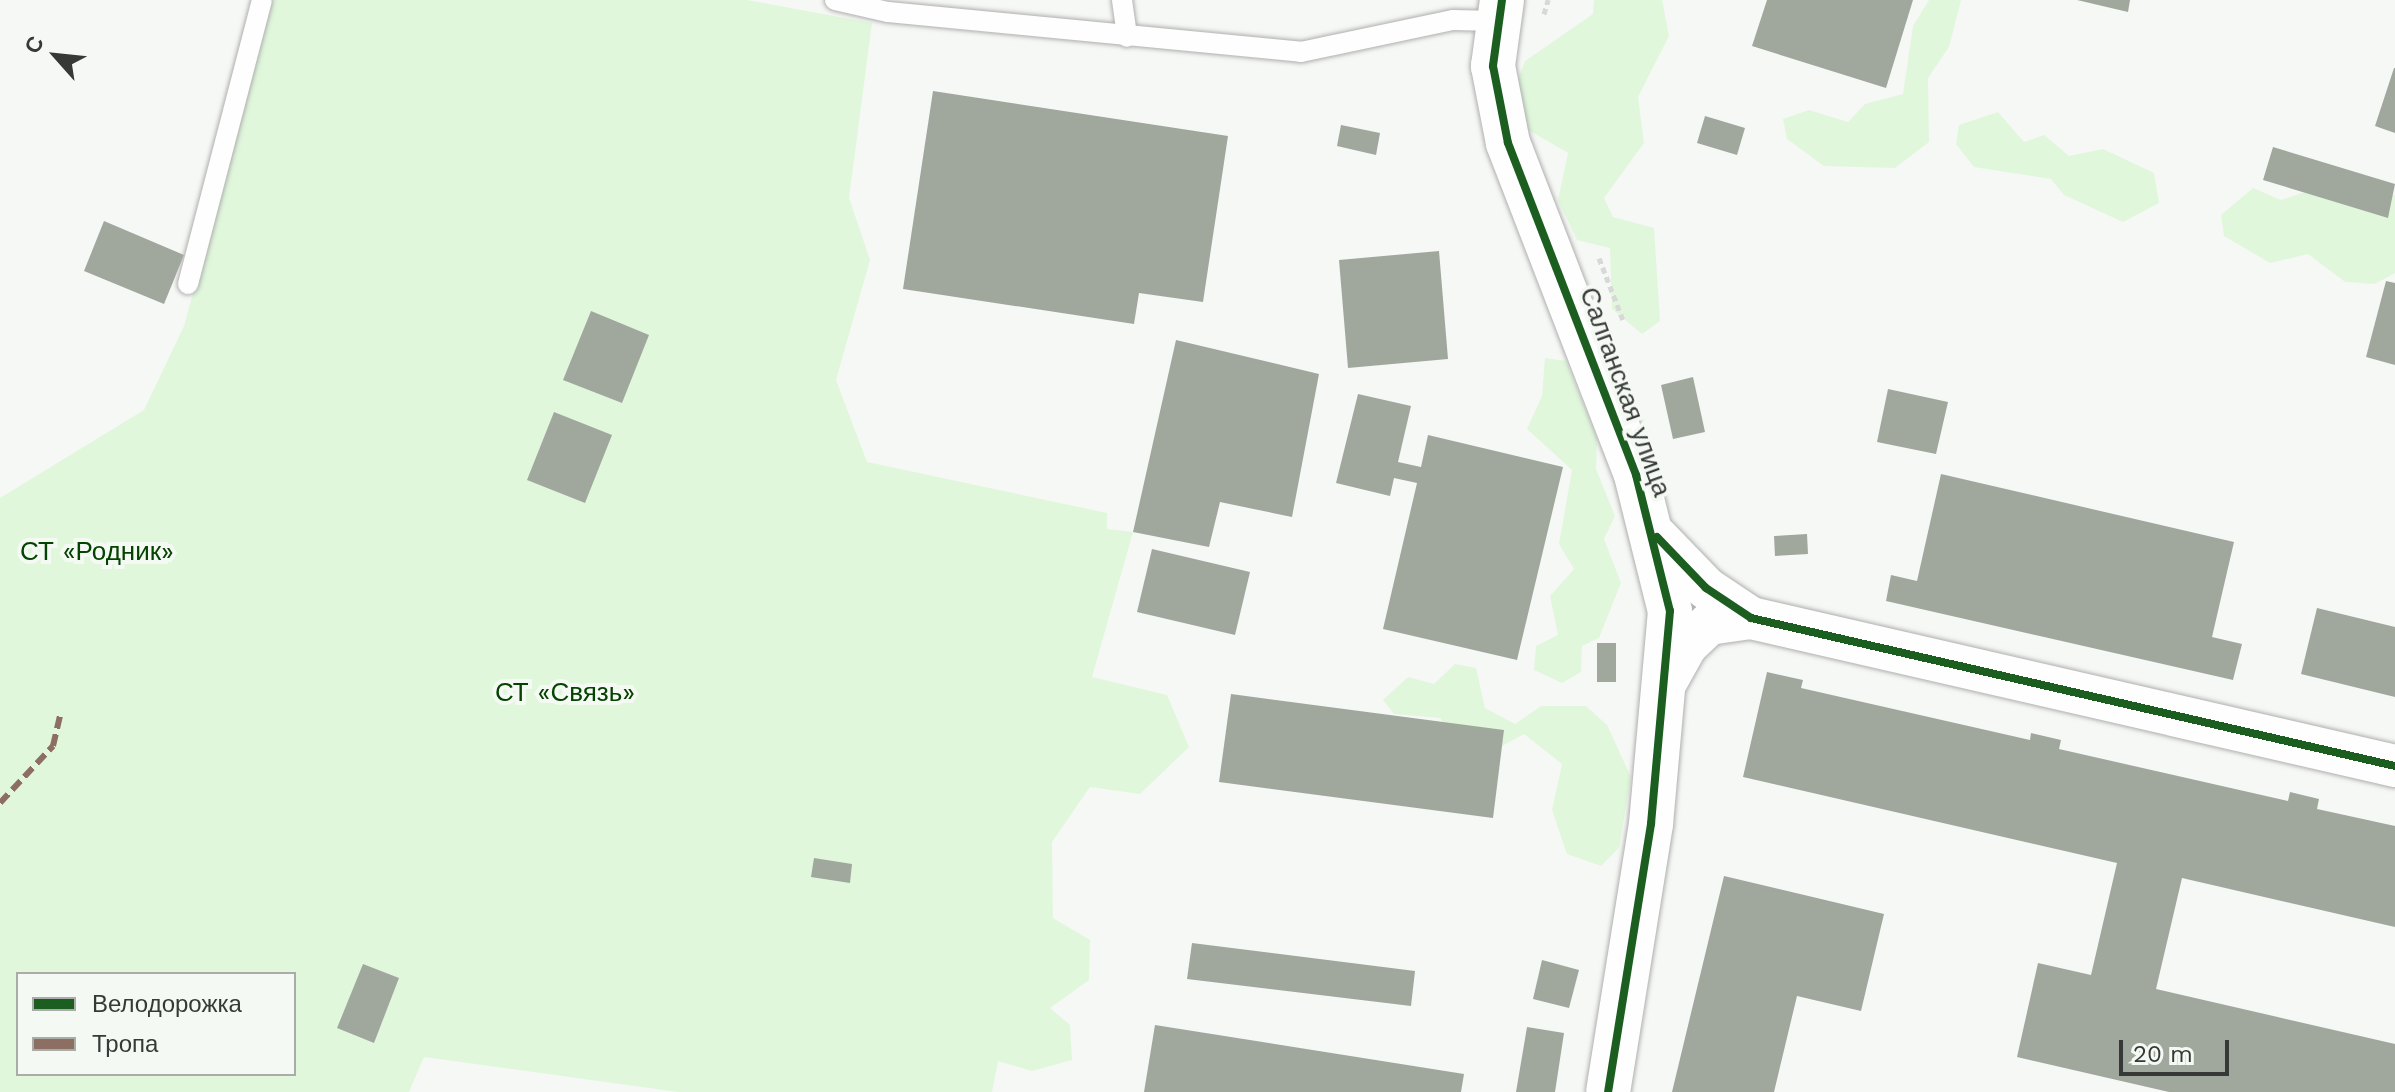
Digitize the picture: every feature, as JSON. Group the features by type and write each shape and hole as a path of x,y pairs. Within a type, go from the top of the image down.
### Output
{"street":[{"name":"Салганская улица","path":"1500,11 1493,66 1508,143 1657,537 1670,611 1666,682 1635,945 1608,1092"},
{"path":"1657,537 1706,588 1751,618 2395,766"},
{"path":"1666,682 1686,646 1709,624 1751,618"}],"lane":[{"path":"188,284 262,0"},
{"path":"835,0 1127,37 1301,52 1500,11"},
{"path":"1122,0 1127,37"}],"green space":[{"name":"СТ «Связь»","path":"273,0 747,0 872,23 849,198 870,260 836,380 867,462 1107,513 1107,529 1133,532 1092,677 1167,695 1189,747 1140,794 1090,787 1052,842 1053,918 1090,940 1089,980 1050,1008 1070,1025 1072,1060 1032,1071 998,1061 992,1092 678,1092 424,1057 409,1092 0,1092 0,498 144,410 184,326"},
{"path":"1594,0 1662,0 1669,36 1638,97 1644,143 1604,198 1613,217 1654,228 1660,321 1642,334 1612,309 1610,248 1577,240 1558,200 1568,153 1518,124 1509,102 1525,61 1593,14"},
{"path":"1929,0 1961,0 1949,47 1928,78 1929,142 1895,168 1824,166 1787,139 1783,119 1809,110 1848,122 1865,104 1903,94 1913,26"},
{"path":"1998,112 2024,142 2044,135 2069,156 2103,149 2154,173 2159,203 2123,222 2064,195 2051,179 1974,167 1956,144 1959,125"},
{"path":"2333,183 2354,199 2395,195 2395,273 2375,284 2345,282 2308,254 2270,263 2224,236 2221,215 2253,188 2281,200"},
{"path":"1545,358 1566,361 1597,438 1596,469 1615,516 1604,539 1621,583 1599,638 1582,646 1581,672 1562,683 1534,670 1536,646 1558,635 1550,596 1574,569 1559,544 1572,470 1527,429 1542,396"},
{"path":"1455,664 1476,668 1485,708 1515,724 1541,706 1586,706 1607,725 1631,777 1619,848 1601,866 1567,854 1552,810 1562,764 1524,734 1493,751 1461,748 1440,718 1394,714 1383,700 1408,677 1434,684"}],"building":[{"path":"1767,0 1913,0 1886,88 1752,46"},
{"path":"2077,0 2130,0 2128,12"},
{"path":"2395,68 2395,133 2375,126"},
{"path":"933,91 1228,136 1203,302 1139,293 1134,324 903,289"},
{"path":"1705,116 1745,128 1737,155 1697,143"},
{"path":"1341,125 1380,133 1376,155 1337,146"},
{"path":"2273,147 2395,184 2388,218 2263,180"},
{"path":"104,221 184,255 164,304 84,271"},
{"path":"1439,251 1448,359 1348,368 1339,260"},
{"path":"2386,281 2395,283 2395,365 2366,357"},
{"path":"591,311 649,335 622,403 563,380"},
{"path":"1176,340 1319,374 1292,517 1220,502 1209,547 1133,532"},
{"path":"1693,377 1705,432 1673,439 1661,385"},
{"path":"1888,389 1948,402 1936,454 1877,442"},
{"path":"1358,394 1411,406 1398,462 1421,467 1428,435 1563,467 1517,660 1383,629 1417,483 1394,478 1390,496 1336,483"},
{"path":"554,412 612,435 585,503 527,480"},
{"path":"1941,474 2234,542 2212,637 2242,644 2233,680 1886,601 1891,575 1917,581"},
{"path":"1807,534 1808,554 1775,556 1774,536"},
{"path":"1152,549 1250,572 1235,635 1137,612"},
{"path":"2317,608 2395,627 2395,697 2301,674"},
{"path":"1597,643 1616,643 1616,682 1597,682"},
{"path":"1767,672 1803,680 1801,688 2030,740 2031,733 2061,740 2059,749 2288,801 2290,792 2319,799 2317,809 2395,826 2395,927 2182,878 2156,989 2395,1044 2395,1092 2169,1092 2017,1057 2038,963 2091,975 2117,863 1743,777"},
{"path":"1231,694 1504,730 1493,818 1219,782"},
{"path":"814,858 852,864 850,883 811,877"},
{"path":"1724,876 1884,914 1861,1011 1797,996 1774,1092 1672,1092"},
{"path":"1192,943 1415,971 1411,1006 1187,979"},
{"path":"1542,960 1579,970 1569,1008 1533,999"},
{"path":"363,964 399,978 374,1043 337,1028"},
{"path":"1155,1025 1464,1074 1461,1092 1144,1092"},
{"path":"1527,1027 1564,1033 1555,1092 1516,1092"}],"marked path":[{"path":"0,803 53,746 60,715"}],"cycle path":[{"path":"1502,0 1493,66 1508,143 1636,475 1670,611 1651,824 1608,1092"},
{"path":"1657,537 1706,588 1751,618 2395,766"}],"park label":[{"name":"СТ «Родник»","path":"97,552"}]}
